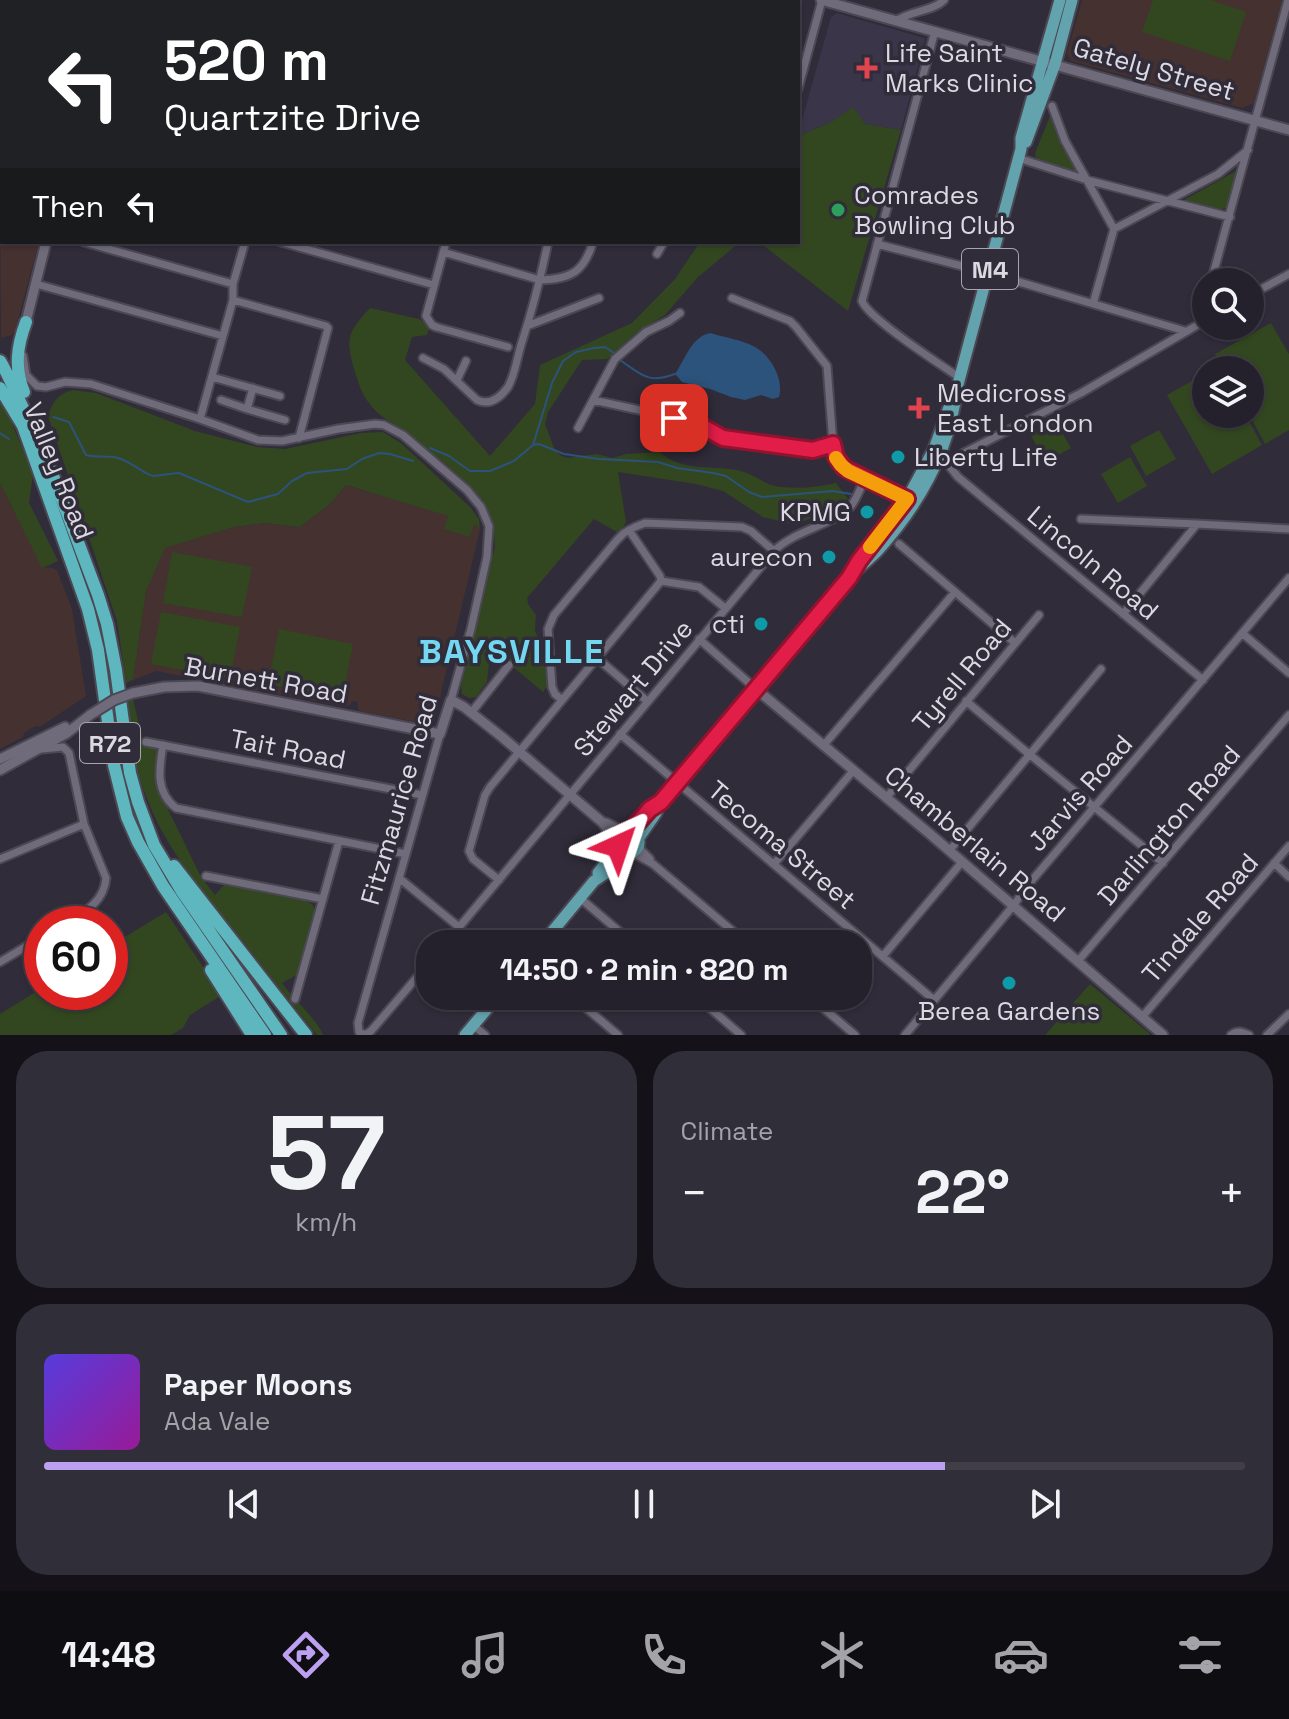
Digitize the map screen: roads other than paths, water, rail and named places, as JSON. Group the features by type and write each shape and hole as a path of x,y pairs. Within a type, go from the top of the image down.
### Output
{"highway":[{"path":"26,322 17,364 35,428"},
{"name":"Valley Road","path":"0,361 35,428 98,595 116,670 130,773 149,830"},
{"name":"Valley Road","path":"0,388 23,426 88,609 98,650 118,787 127,817 151,867 175,905"},
{"path":"149,830 306,1035"},
{"name":"R72","path":"149,830 171,875 281,1035"},
{"path":"175,905 178,918 252,1035"},
{"name":"R72","path":"175,905 265,1035"}],"main road":[{"name":"M4","path":"1049,62 1060,0"},
{"name":"M4","path":"554,930 594,881 599,870 628,842 650,809 661,802 849,578 859,561 911,501 925,476 958,383 1020,154 1072,0"},
{"path":"469,1030 486,1010"}],"street":[{"path":"800,82 822,0"},
{"name":"Gately Street","path":"822,0 1289,130"},
{"path":"896,21 905,14 944,0"},
{"path":"1215,268 1288,0"},
{"path":"935,31 863,295 864,306 958,383"},
{"path":"1052,106 1065,141 1114,229 1093,304"},
{"path":"1114,229 1218,174 1248,150"},
{"path":"1020,154 1087,180 1230,217"},
{"path":"46,244 26,322 23,351 28,379 41,387 62,382 91,384 258,440 299,438 328,331 326,326 233,300"},
{"path":"91,244 233,284"},
{"path":"200,419 233,300 233,284 244,244"},
{"path":"288,244 434,285"},
{"path":"445,244 426,316 429,322 436,327 508,347"},
{"path":"423,358 457,380 477,400 489,403 495,400 511,380 548,244"},
{"path":"443,252 540,280 554,280 584,266 592,244"},
{"path":"657,254 663,244"},
{"path":"877,244 989,273 1185,331 1192,328"},
{"path":"1264,287 1289,274"},
{"path":"36,284 223,336"},
{"path":"527,326 599,298"},
{"path":"732,298 792,322 827,366 834,445 841,465 911,501"},
{"path":"578,428 615,359 646,332 680,313"},
{"name":"Lincoln Road","path":"1185,331 1081,393 958,456 950,467 958,477 1203,680"},
{"path":"457,380 466,361"},
{"path":"212,377 280,396"},
{"path":"247,409 253,388"},
{"path":"221,400 285,420"},
{"path":"593,400 690,421 723,438 813,450 834,445"},
{"name":"Fitzmaurice Road","path":"299,438 353,426 384,425 403,435 467,490 481,507 489,526 487,557 462,664 358,1023 359,1032 365,1035 371,1031 416,978"},
{"name":"Stewart Drive","path":"457,930 774,551 790,538 848,509 865,478"},
{"path":"1081,519 1289,529"},
{"path":"562,700 552,687 548,625 617,540 629,530 645,523 742,527 774,551"},
{"path":"1123,614 1197,524"},
{"path":"629,530 661,581"},
{"path":"899,544 1015,643"},
{"name":"Jarvis Road","path":"905,1035 1289,578"},
{"path":"661,581 699,587 725,608"},
{"path":"499,880 473,859 469,851 485,795 661,581"},
{"path":"823,746 955,592"},
{"name":"Tyrell Road","path":"886,798 1039,615"},
{"path":"1242,633 1289,673"},
{"path":"699,639 756,689"},
{"path":"597,658 647,701"},
{"path":"471,713 509,665"},
{"path":"949,851 1101,669"},
{"name":"Burnett Road","path":"90,715 114,700 133,693 174,686 198,686 440,734"},
{"name":"Chamberlain Road","path":"756,689 1163,1035"},
{"path":"451,700 519,752 731,930"},
{"path":"966,701 1163,863"},
{"path":"0,770 43,742 57,739 90,715"},
{"path":"0,759 39,745 90,715"},
{"name":"Darlington Road","path":"1078,961 1289,715"},
{"name":"Tecoma Street","path":"620,734 934,1000"},
{"name":"Tait Road","path":"146,742 422,795"},
{"path":"39,745 63,747 69,753 84,824 106,878 105,886 91,906"},
{"path":"163,745 159,776 165,794 176,808 406,854"},
{"path":"774,864 853,771"},
{"path":"0,859 84,824"},
{"path":"295,999 339,841"},
{"name":"Tindale Road","path":"1142,1017 1289,846"},
{"path":"883,956 962,862"},
{"path":"1274,863 1289,877"},
{"path":"206,876 323,899"},
{"path":"216,889 218,878"},
{"path":"399,878 459,927"},
{"path":"580,898 618,930"},
{"path":"0,962 24,948"},
{"path":"288,984 298,986"},
{"path":"589,1010 618,1035"},
{"path":"712,1010 741,1035"},
{"path":"826,1010 855,1035"},
{"path":"1267,1035 1289,1014"},
{"path":"469,1030 485,1035"},
{"path":"1231,1035 1235,1032 1249,1035"}],"water":[{"path":"710,333 745,342 761,351 778,376 779,397 773,399 761,395 745,400 682,382 675,374 693,344"}],"waterway":[{"path":"430,448 449,456 470,471 490,471 514,461 533,445 552,383 563,361 576,352 594,348 605,347 614,353"},
{"path":"620,360 652,378 675,374"},
{"path":"53,417 69,422 86,455 118,458 153,476 179,473 248,502 278,494 307,473 347,469 379,453 413,461"},
{"path":"0,433 9,439"},
{"path":"533,445 539,444 564,454 658,462 713,473 726,476 762,497 833,491 851,494"}],"place":[{"name":"Life Saint Marks Clinic","path":"867,68"},
{"name":"Comrades Bowling Club","path":"838,210"},
{"name":"Medicross East London","path":"919,408"},
{"name":"Liberty Life","path":"898,457"},
{"name":"KPMG","path":"867,512"},
{"name":"aurecon","path":"829,557"},
{"name":"cti","path":"761,624"},
{"name":"Berea Gardens","path":"1009,983"}],"district":[{"name":"BAYSVILLE","path":"512,651"}]}
